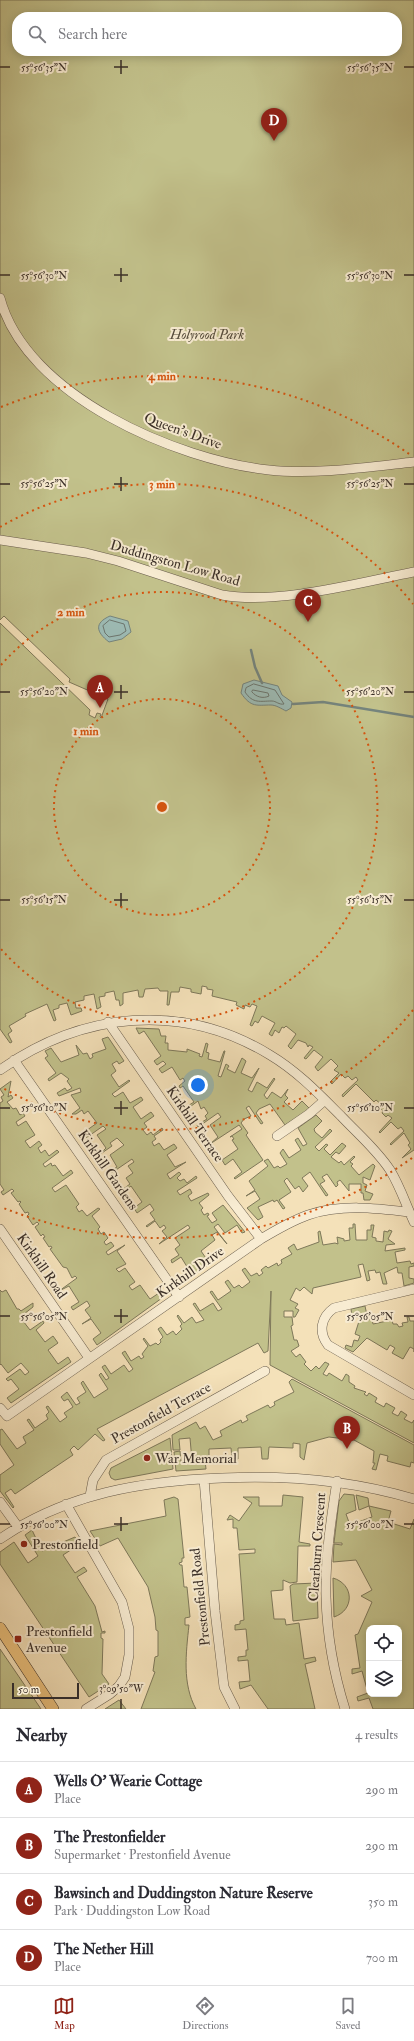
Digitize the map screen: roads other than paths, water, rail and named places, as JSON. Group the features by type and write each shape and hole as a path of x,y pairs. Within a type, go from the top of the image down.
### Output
{"main road":[{"path":"0,1628 53,1709"}],"street":[{"name":"Queen's Drive","path":"0,298 12,326 28,350 39,365 58,383 82,400 118,421 161,441 235,464 271,470 344,469 414,462"},
{"name":"Duddingston Low Road","path":"0,540 86,553 118,561 222,594 237,597 261,597 312,592 414,572"},
{"path":"0,1070 39,1045 62,1035 108,1022 142,1020 175,1021 204,1027 232,1036 257,1048 287,1066 325,1100 385,1163 394,1177 414,1222"},
{"name":"Kirkhill Terrace","path":"108,1022 228,1196 261,1239"},
{"name":"Kirkhill Gardens","path":"14,1060 179,1297"},
{"path":"277,1136 309,1114 325,1100"},
{"name":"Kirkhill Drive","path":"0,1408 6,1416 261,1239 295,1220 328,1210 358,1208 409,1212"},
{"name":"Kirkhill Road","path":"0,1229 89,1358"},
{"path":"414,1289 338,1306 325,1316 322,1330 328,1345 414,1395"},
{"name":"Prestonfield Terrace","path":"90,1496 93,1480 106,1460 265,1371"},
{"path":"0,1539 18,1527 66,1504 90,1496 143,1484 255,1477 337,1481 364,1486 414,1499"},
{"name":"Prestonfield Road","path":"204,1479 215,1611 224,1687 235,1709"},
{"name":"Clearburn Crescent","path":"337,1481 330,1526 326,1598 337,1678 345,1709"},
{"path":"0,1502 18,1527"},
{"path":"66,1504 122,1602 129,1629 129,1655 125,1678 110,1694 86,1709"}],"water":[{"path":"110,616 128,621 131,632 122,639 109,642 101,635 99,625"},
{"path":"254,680 278,686 282,695 292,702 291,708 286,711 271,705 254,705 248,701 241,693 243,684"}],"waterway":[{"path":"251,650 255,667 262,683"},
{"path":"293,704 323,702 414,717"}],"place":[{"name":"The Nether Hill","path":"274,141"},
{"name":"Bawsinch and Duddingston Nature Reserve","path":"308,622"},
{"name":"Wells O' Wearie Cottage","path":"100,708"},
{"name":"The Prestonfielder","path":"347,1449"},
{"name":"War Memorial","path":"147,1458"},
{"name":"Prestonfield","path":"24,1544"},
{"name":"Prestonfield Avenue","path":"18,1639"}],"park label":[{"name":"Holyrood Park","path":"207,334"}]}
